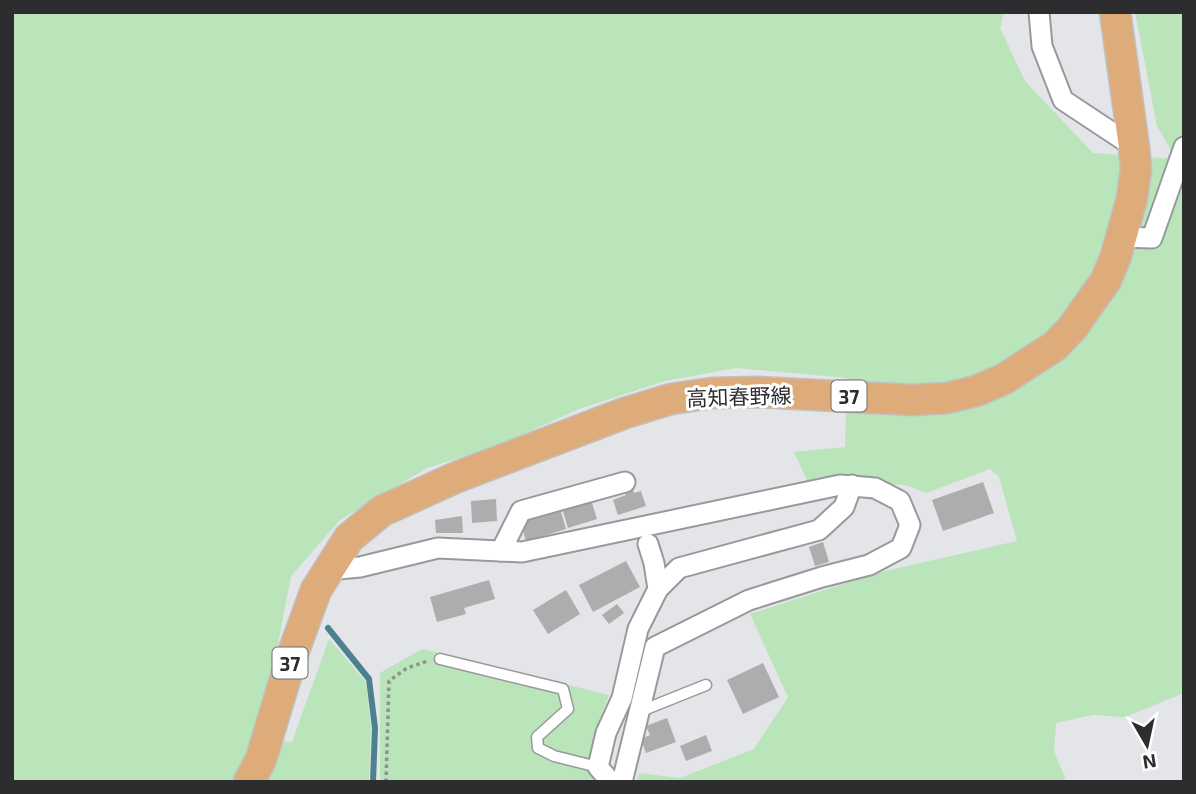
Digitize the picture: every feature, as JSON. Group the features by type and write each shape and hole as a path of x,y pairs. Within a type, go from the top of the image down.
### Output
{"main road":[{"name":"高知春野線","path":"249,782 261,759 293,653 316,590 349,538 382,511 457,477 625,413 671,399 712,393 759,392 913,400 947,398 1004,379 1055,346 1073,327 1107,280 1132,198 1136,169 1134,147 1115,12"}],"street":[{"path":"1039,12 1042,46 1063,100 1134,147"},
{"path":"1121,237 1152,238 1184,147"},
{"path":"501,551 521,511 625,482"},
{"path":"327,570 359,567 438,548 522,552 840,485 875,488 900,501 910,524 901,548 869,565 749,600 655,648 622,782"},
{"path":"604,774 606,733 622,698 638,629 658,589 679,568 819,530 844,507 852,485"},
{"path":"648,544 658,589"}],"lane":[{"path":"440,659 563,689 568,709 537,737 538,748 554,757 604,774"},
{"path":"638,712 706,685"}],"path":[{"path":"386,782 389,681 407,668 440,659"}],"green space":[{"path":"12,12 1004,12 1000,28 1025,81 1093,153 1176,159 1157,126 1135,12 1184,12 1184,693 1125,717 1093,715 1056,723 1054,751 1065,778 1064,782 636,782 639,773 680,778 754,749 788,697 750,614 877,573 1017,541 999,477 990,469 926,493 905,485 807,480 794,452 845,447 847,378 736,368 665,381 579,409 500,445 427,468 340,520 291,576 267,702 255,738 292,742 329,639 366,682 371,727 369,782 12,782"},
{"path":"422,649 609,695 593,745 591,776 596,782 380,782 380,673"}],"building":[{"path":"983,482 994,513 943,531 932,500"},
{"path":"632,487 634,493 641,491 646,506 618,515 613,500 626,495 624,490"},
{"path":"496,499 497,521 472,523 471,501"},
{"path":"591,500 597,519 568,528 562,508"},
{"path":"560,509 566,529 526,541 520,521"},
{"path":"462,516 463,533 436,533 435,520"},
{"path":"823,542 829,562 815,566 809,547"},
{"path":"626,561 640,587 593,612 579,585"},
{"path":"489,580 495,599 464,608 466,614 437,622 430,597"},
{"path":"566,590 580,614 548,634 533,610"},
{"path":"617,604 624,613 609,624 602,615"},
{"path":"763,663 779,697 743,714 727,680"},
{"path":"667,718 676,742 646,753 641,739 650,735 646,726"},
{"path":"706,735 712,751 686,761 680,746"}],"waterway":[{"path":"328,628 369,679 375,728 373,782"}]}
